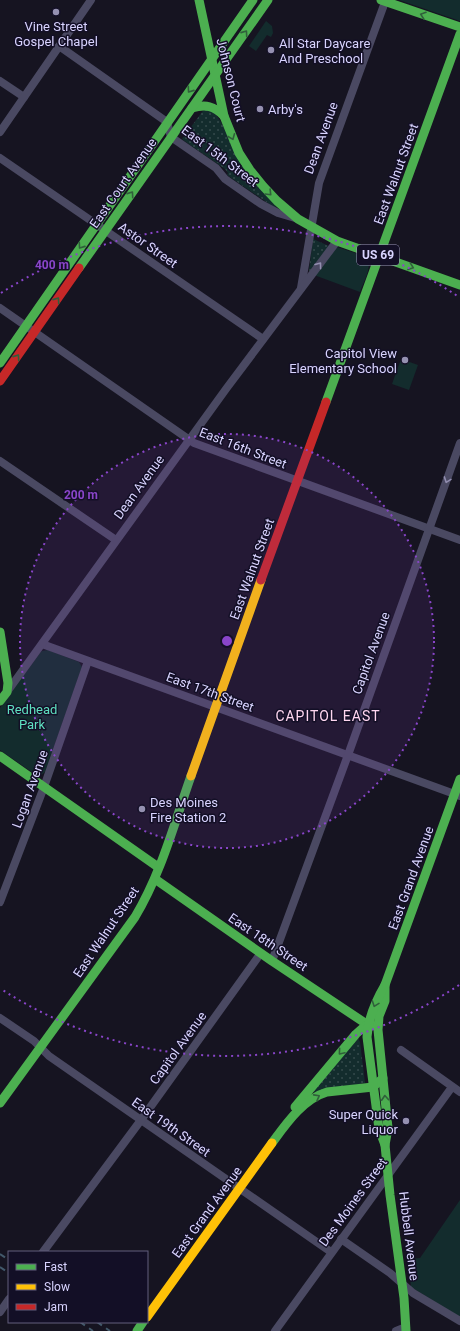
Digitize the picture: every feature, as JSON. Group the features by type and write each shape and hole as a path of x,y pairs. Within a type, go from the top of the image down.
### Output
{"street":[{"path":"0,132 91,0"},
{"name":"Johnson Court","path":"199,0 224,116 239,153 245,163"},
{"name":"East Court Avenue","path":"0,363 253,0"},
{"name":"East Court Avenue","path":"0,381 268,0"},
{"path":"383,1 460,27"},
{"name":"Dean Avenue","path":"300,289 310,226 319,183 383,1"},
{"name":"East Walnut Street","path":"0,1103 135,917 155,879 215,707 460,34"},
{"name":"East 15th Street","path":"59,46 167,122 171,137 216,168 229,181 269,208 283,215 298,219"},
{"path":"0,81 24,97"},
{"path":"192,108 204,105 216,109 224,116"},
{"name":"Astor Street","path":"0,158 262,340"},
{"name":"East 15th Street","path":"245,163 262,186 277,201 298,219 310,226 337,240 460,285"},
{"name":"Dean Avenue","path":"0,701 262,340 337,240"},
{"name":"East 16th Street","path":"0,308 190,440 298,482 460,540"},
{"name":"Capitol Avenue","path":"272,961 460,444"},
{"path":"0,461 116,540"},
{"path":"0,632 7,674 7,692"},
{"name":"East 17th Street","path":"42,644 457,795"},
{"name":"Logan Avenue","path":"0,902 44,787 88,661"},
{"path":"0,756 158,867"},
{"name":"East Grand Avenue","path":"288,1122 296,1106 306,1092 356,1034 368,1025 377,998 385,985 457,795 460,779"},
{"name":"East 18th Street","path":"155,879 260,953 368,1025"},
{"name":"Capitol Avenue","path":"44,1251 141,1120 260,953"},
{"name":"East Grand Avenue","path":"378,1026 379,1016 385,1001 385,985"},
{"name":"East 19th Street","path":"0,1018 34,1041 40,1048 141,1120 331,1252"},
{"path":"368,1025 378,1026"},
{"name":"Hubbell Avenue","path":"368,1025 367,1037 373,1087 379,1130 385,1145 403,1285 406,1329"},
{"name":"Hubbell Avenue","path":"378,1026 388,1128 385,1145"},
{"path":"401,1050 460,1092"},
{"path":"373,1087 383,1078"},
{"name":"East Grand Avenue","path":"148,1316 288,1122 306,1104 320,1094 373,1087"},
{"name":"Des Moines Street","path":"275,1331 452,1087"},
{"path":"341,1239 390,1273 413,1293 460,1322"},
{"path":"0,1312 8,1300"},
{"path":"396,1331 406,1329"}],"green space":[{"path":"399,0 460,0 460,21"},
{"path":"266,21 272,26 273,33 271,37 267,35 256,51 249,46"},
{"path":"205,108 213,110 278,210 227,175 228,173 225,169 182,139"},
{"path":"313,239 329,246 311,271 309,271"},
{"path":"337,247 367,257 369,261 368,270 360,292 314,275"},
{"path":"401,359 418,365 409,390 392,384"},
{"name":"Redhead Park","path":"48,650 79,662 82,667 45,772 40,776 36,775 0,750 0,708 40,653"},
{"path":"358,1038 360,1042 365,1083 309,1093"},
{"path":"460,1200 460,1317 411,1287 408,1259 420,1258"}],"railway":[{"path":"0,1254 8,1259"},
{"path":"0,1267 8,1272"},
{"path":"81,1323 93,1331"},
{"path":"98,1323 110,1331"}],"traffic: fast":[{"path":"199,0 224,116 239,153 263,186 277,201 298,219 337,241 460,285"},
{"path":"0,363 253,0"},
{"path":"79,268 268,0"},
{"path":"381,0 460,27"},
{"path":"326,402 460,34"},
{"path":"192,108 206,106 217,110 224,116"},
{"path":"0,632 8,683 7,692 0,701"},
{"path":"0,756 158,867"},
{"path":"0,1103 135,917 160,866 191,776"},
{"path":"385,1145 379,1129 367,1037 370,1017 385,985 460,779"},
{"path":"155,879 272,961 368,1025"},
{"path":"385,985 385,1001 379,1016 378,1030 388,1128 385,1145 404,1298 406,1331"},
{"path":"295,1107 356,1034 365,1026 372,1025"},
{"path":"272,1143 296,1113 318,1095 327,1092 373,1087 383,1078"},
{"path":"137,1331 142,1323"}],"traffic: slow":[{"path":"191,776 261,580"},
{"path":"148,1316 272,1143"}],"traffic: jam":[{"path":"0,381 79,268"},
{"path":"261,580 326,402"}],"place":[{"name":"Vine Street Gospel Chapel","path":"56,12"},
{"name":"All Star Daycare And Preschool","path":"271,50"},
{"name":"Arby's","path":"260,109"},
{"name":"Capitol View Elementary School","path":"405,360"},
{"name":"Des Moines Fire Station 2","path":"142,809"},
{"name":"Super Quick Liquor","path":"406,1121"}],"district":[{"name":"CAPITOL EAST","path":"328,716"}]}
